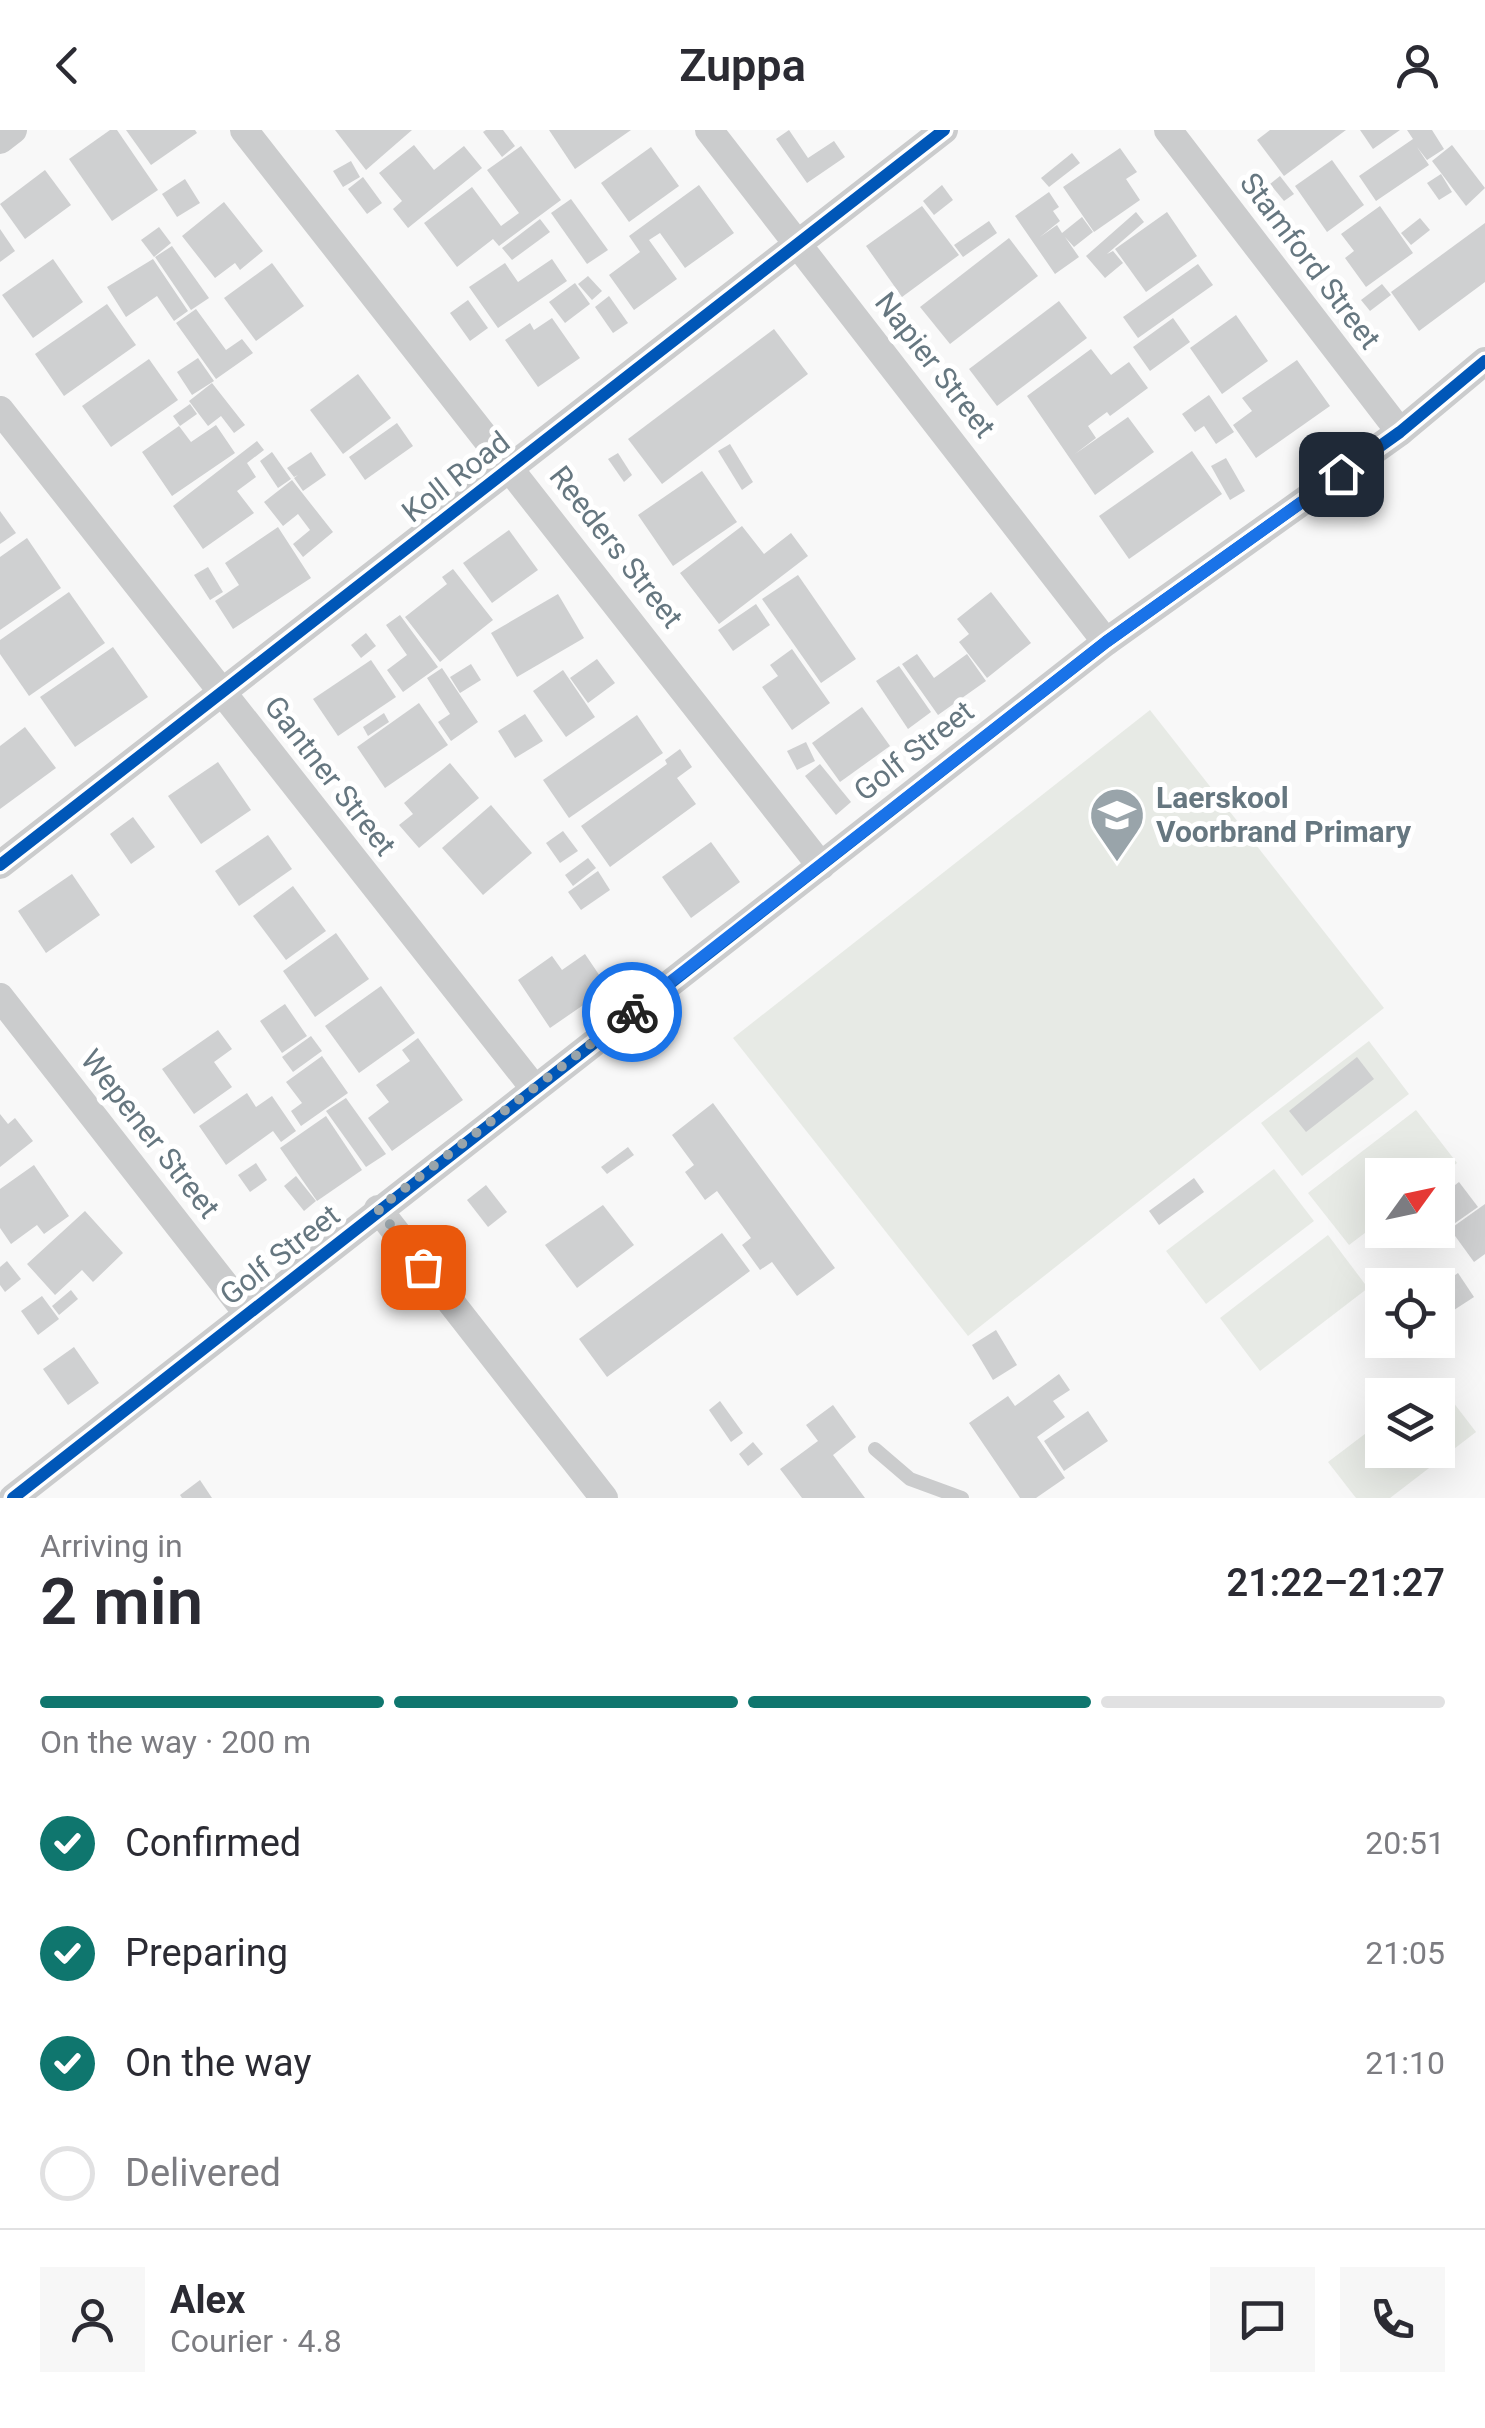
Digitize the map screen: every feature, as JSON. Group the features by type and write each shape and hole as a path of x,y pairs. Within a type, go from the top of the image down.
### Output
{"street":[{"path":"0,140 13,130"},
{"name":"Reeders Street","path":"244,130 511,465 821,866"},
{"name":"Napier Street","path":"709,130 1106,642"},
{"name":"Koll Road","path":"0,865 944,130"},
{"name":"Stamford Street","path":"1168,130 1400,432"},
{"name":"Golf Street","path":"13,1498 1106,642 1400,432 1485,361"},
{"name":"Gantner Street","path":"0,410 534,1088"},
{"name":"Wepener Street","path":"0,996 247,1313"},
{"path":"378,1209 604,1498"}],"lane":[{"path":"875,1450 910,1479 962,1498"}],"shaded area":[{"path":"1150,710 1384,1008 968,1336 733,1038"},
{"path":"1369,1041 1409,1094 1302,1176 1261,1123"},
{"path":"1416,1110 1453,1158 1365,1158 1365,1233 1349,1245 1308,1193"},
{"path":"1274,1169 1314,1221 1206,1304 1166,1251"},
{"path":"1328,1235 1365,1284 1365,1290 1260,1371 1220,1318"},
{"path":"1455,1405 1476,1432 1455,1448"},
{"path":"1365,1434 1365,1468 1429,1468 1390,1498 1356,1498 1328,1462"}],"building":[{"path":"110,130 117,130 158,190 112,221 69,159"},
{"path":"126,130 195,130 197,133 151,165"},
{"path":"335,130 412,130 366,170"},
{"path":"503,130 515,146 502,157 483,132"},
{"path":"549,130 631,130 575,169"},
{"path":"789,130 808,158 834,141 845,157 807,183 776,139"},
{"path":"1270,130 1346,130 1284,176 1257,140"},
{"path":"1360,130 1400,130 1373,149"},
{"path":"1407,130 1432,130 1444,149 1427,160 1417,147 1429,165 1376,201 1359,176 1413,139"},
{"path":"414,145 434,170 464,146 482,168 408,228 393,209 402,201 379,173"},
{"path":"1452,145 1485,188 1466,206 1432,161"},
{"path":"521,146 561,200 499,246 493,239 457,267 424,223 472,187 501,226 519,213 487,170"},
{"path":"651,147 679,186 629,222 601,183"},
{"path":"1120,148 1137,172 1126,179 1140,200 1094,232 1063,187"},
{"path":"1072,153 1080,163 1049,187 1041,178"},
{"path":"1332,160 1364,205 1327,232 1295,186"},
{"path":"351,161 360,177 343,187 333,171"},
{"path":"45,170 71,205 25,239 0,204"},
{"path":"1441,174 1452,192 1439,200 1427,183"},
{"path":"1280,176 1294,194 1284,201 1270,184"},
{"path":"363,177 382,203 367,214 348,189"},
{"path":"185,179 200,203 177,217 162,194"},
{"path":"699,185 734,233 685,268 660,233 649,240 677,279 634,310 609,275 640,252 629,236"},
{"path":"942,185 953,200 934,215 923,201"},
{"path":"1049,192 1059,207 1053,211 1060,221 1040,237 1057,225 1062,233 1082,217 1093,232 1074,247 1065,237 1079,257 1055,274 1015,216"},
{"path":"571,199 608,250 587,264 551,213"},
{"path":"224,202 263,251 240,270 235,263 215,278 182,236"},
{"path":"922,206 959,255 902,297 866,246"},
{"path":"1380,206 1413,253 1366,287 1345,258 1354,251 1341,234"},
{"path":"1136,212 1144,222 1107,254 1113,251 1123,263 1105,278 1086,256"},
{"path":"1167,212 1197,256 1146,292 1115,249"},
{"path":"1420,218 1430,230 1411,245 1401,233"},
{"path":"540,219 550,232 512,260 502,248"},
{"path":"989,221 997,233 963,257 954,245"},
{"path":"1485,223 1485,282 1419,331 1391,292"},
{"path":"159,227 171,243 154,257 141,240"},
{"path":"0,229 15,251 0,262"},
{"path":"1009,238 1038,276 950,344 920,307"},
{"path":"172,246 209,298 191,310 155,257"},
{"path":"53,259 83,302 33,338 2,295"},
{"path":"153,259 188,311 174,321 157,296 126,317 107,287"},
{"path":"552,259 567,281 498,328 469,287 505,263 518,282"},
{"path":"272,263 304,306 256,341 224,298"},
{"path":"1198,264 1213,285 1138,338 1123,317"},
{"path":"588,276 602,291 592,300 578,284"},
{"path":"575,283 590,304 565,323 549,302"},
{"path":"1382,284 1391,295 1370,311 1361,300"},
{"path":"609,296 628,323 613,333 595,307"},
{"path":"468,300 488,328 470,341 450,313"},
{"path":"1059,301 1087,338 997,406 969,369"},
{"path":"107,304 136,345 64,396 35,354"},
{"path":"196,309 226,350 242,339 253,353 216,379 176,323"},
{"path":"1236,315 1268,361 1222,394 1190,348"},
{"path":"552,318 580,358 538,387 505,340 530,323 534,330"},
{"path":"1173,318 1190,342 1150,371 1133,347"},
{"path":"774,329 808,374 662,484 628,439"},
{"path":"1091,349 1111,375 1129,362 1148,388 1110,416 1107,412 1088,426 1096,438 1075,454 1128,417 1154,452 1095,495 1027,396"},
{"path":"198,358 214,381 192,395 177,372"},
{"path":"149,359 178,400 111,447 82,406"},
{"path":"1297,360 1330,406 1256,458 1233,425 1252,411 1242,398"},
{"path":"358,374 391,418 343,454 310,410"},
{"path":"212,383 245,425 234,433 221,416 208,426 189,401"},
{"path":"1209,395 1234,432 1216,444 1204,426 1195,432 1182,414"},
{"path":"190,404 197,414 180,426 173,416"},
{"path":"397,423 413,446 365,480 349,457"},
{"path":"216,425 235,453 172,496 142,452 179,426 191,442"},
{"path":"257,441 264,450 247,463 256,477 237,491 254,513 203,549 173,506"},
{"path":"730,444 753,482 742,490 718,451"},
{"path":"1192,451 1222,494 1129,559 1099,516"},
{"path":"272,452 291,479 278,488 260,461"},
{"path":"311,452 326,475 303,491 294,478 298,475 294,477 287,468"},
{"path":"618,453 632,475 624,482 608,459"},
{"path":"1226,458 1245,491 1230,500 1211,466"},
{"path":"702,471 737,522 673,566 638,515"},
{"path":"292,480 333,532 303,557 293,544 310,530 298,514 283,526 264,502"},
{"path":"0,511 16,533 0,544"},
{"path":"742,526 764,554 791,533 808,556 719,624 680,573"},
{"path":"278,527 311,578 233,629 215,601 239,585 225,563"},
{"path":"509,530 538,570 492,603 463,563"},
{"path":"27,538 61,588 0,630 0,557"},
{"path":"208,567 223,592 210,600 194,575"},
{"path":"453,569 493,620 440,662 405,617 447,584 442,577"},
{"path":"798,575 856,659 821,683 762,599"},
{"path":"69,592 105,643 29,696 0,654 0,640"},
{"path":"991,592 1031,643 987,678 959,642 969,634 957,619"},
{"path":"558,594 584,638 517,677 491,633"},
{"path":"756,604 770,625 733,651 718,630"},
{"path":"400,615 438,667 403,692 387,670 407,655 386,625"},
{"path":"366,633 376,646 361,658 351,645"},
{"path":"113,647 148,697 75,747 40,697"},
{"path":"792,649 830,703 792,730 762,687 778,676 770,665"},
{"path":"917,654 934,678 967,654 986,681 938,715 902,664"},
{"path":"597,659 615,683 588,703 570,678"},
{"path":"371,660 396,697 338,736 313,699"},
{"path":"471,664 481,680 460,693 450,677"},
{"path":"899,666 931,712 908,729 876,681"},
{"path":"442,668 478,722 451,741 438,722 450,714 427,678"},
{"path":"563,670 595,717 566,737 533,691"},
{"path":"419,703 448,745 385,788 357,747"},
{"path":"862,707 890,746 840,782 812,743"},
{"path":"384,713 389,722 368,736 363,727"},
{"path":"525,714 543,741 515,758 498,731"},
{"path":"637,715 663,753 569,818 543,780"},
{"path":"25,727 56,768 0,809 0,746"},
{"path":"806,742 815,761 797,770 787,751"},
{"path":"680,749 692,767 677,778 696,804 610,867 581,826 667,764 665,760"},
{"path":"218,762 251,810 201,844 168,796"},
{"path":"450,763 479,798 419,848 399,825 413,814 404,803"},
{"path":"820,764 851,802 836,815 805,776"},
{"path":"491,805 532,853 483,895 442,848"},
{"path":"133,817 155,847 131,864 110,834"},
{"path":"563,831 578,851 560,863 546,843"},
{"path":"268,835 292,869 239,906 215,871"},
{"path":"711,842 740,882 691,918 662,877"},
{"path":"588,858 596,868 573,886 565,875"},
{"path":"598,871 610,890 581,910 568,892"},
{"path":"72,874 100,915 46,953 18,911"},
{"path":"293,886 326,931 286,960 253,916"},
{"path":"336,933 369,979 315,1017 283,971"},
{"path":"585,954 608,988 550,1028 518,980 552,956 562,970"},
{"path":"381,986 415,1033 359,1073 325,1026"},
{"path":"285,1004 307,1036 282,1053 260,1021"},
{"path":"218,1030 232,1049 214,1062 232,1087 194,1114 162,1069"},
{"path":"311,1036 322,1051 293,1072 282,1057"},
{"path":"418,1038 463,1100 392,1151 368,1118 389,1102 376,1085 410,1061 402,1050"},
{"path":"322,1056 348,1093 301,1126 291,1111 302,1103 286,1082"},
{"path":"1357,1057 1374,1079 1306,1132 1289,1111"},
{"path":"247,1093 256,1107 272,1096 296,1131 281,1142 273,1131 226,1165 199,1126"},
{"path":"346,1098 386,1154 366,1167 326,1111"},
{"path":"713,1103 835,1268 797,1296 772,1262 760,1270 742,1245 751,1238 717,1191 705,1200 685,1172 694,1165 672,1135"},
{"path":"0,1114 8,1124 15,1118 33,1141 0,1167"},
{"path":"326,1116 362,1170 317,1201 280,1148"},
{"path":"628,1147 634,1155 607,1174 601,1167"},
{"path":"256,1163 267,1180 250,1192 238,1175"},
{"path":"34,1165 69,1216 44,1234 37,1225 11,1244 0,1228 0,1189"},
{"path":"296,1176 316,1201 304,1211 284,1186"},
{"path":"1194,1178 1204,1192 1159,1225 1149,1211"},
{"path":"1459,1182 1478,1207 1455,1223 1455,1185"},
{"path":"486,1185 507,1212 488,1227 467,1200"},
{"path":"1485,1204 1485,1254 1474,1262 1455,1236 1455,1225"},
{"path":"603,1205 634,1245 577,1288 545,1245"},
{"path":"85,1211 123,1253 93,1282 82,1270 55,1295 27,1264"},
{"path":"722,1233 750,1271 607,1377 579,1339"},
{"path":"7,1261 21,1279 5,1292 0,1285 0,1267"},
{"path":"1458,1273 1474,1297 1455,1309"},
{"path":"71,1290 78,1299 59,1315 52,1306"},
{"path":"42,1296 59,1319 38,1335 21,1311"},
{"path":"996,1330 1017,1365 993,1380 972,1345"},
{"path":"74,1347 99,1383 68,1405 43,1369"},
{"path":"1059,1374 1070,1390 1053,1401 1065,1417 1037,1437 1065,1478 1036,1498 1020,1498 969,1423 1008,1396 1015,1406"},
{"path":"720,1401 743,1433 731,1442 709,1410"},
{"path":"833,1405 856,1437 833,1455 865,1498 802,1498 780,1469 818,1441 806,1425"},
{"path":"1088,1411 1108,1441 1064,1471 1044,1441"},
{"path":"753,1442 763,1454 748,1466 739,1454"},
{"path":"200,1480 212,1498 182,1498 180,1495"}],"cycle path":[{"path":"0,865 944,130"},
{"path":"13,1498 1106,642 1400,432 1485,361"}],"way so far":[{"path":"423,1267 378,1209 632,1012"}],"place":[{"name":"Laerskool Voorbrand Primary","path":"1117,864"}],"route":[{"path":"632,1012 1106,642 1341,474"}]}
